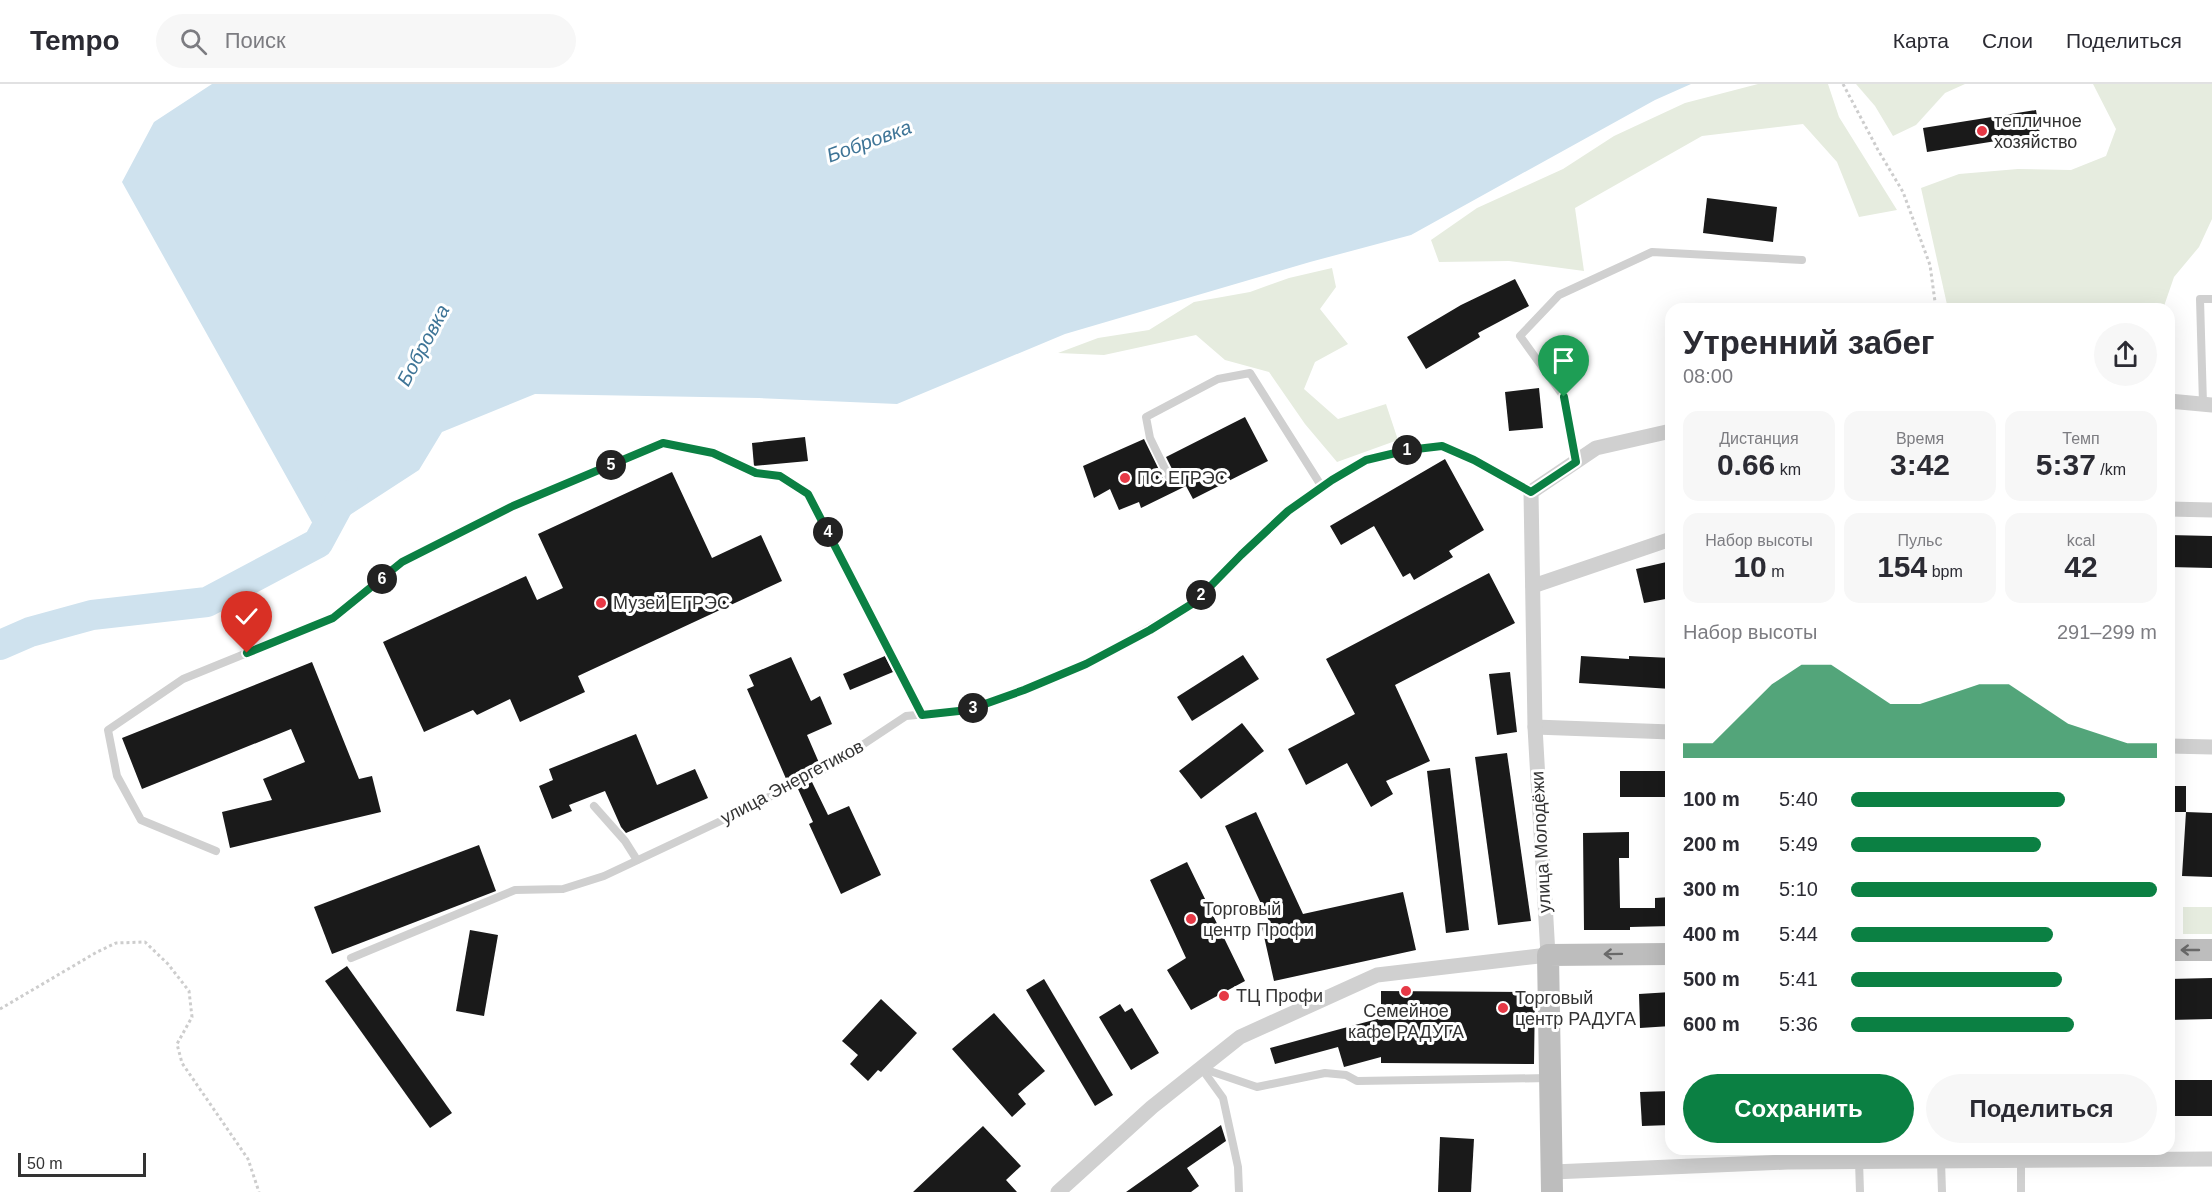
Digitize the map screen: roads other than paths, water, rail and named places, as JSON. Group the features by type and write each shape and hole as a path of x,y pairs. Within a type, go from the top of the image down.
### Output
{"street":[{"path":"2175,401 2207,404"},
{"path":"1531,492 1596,448 1665,432"},
{"name":"улица Молодёжи","path":"1531,492 1535,727 1548,955 1552,1182"},
{"path":"2175,509 2212,510"},
{"path":"1533,586 1665,541"},
{"path":"1535,727 1665,732"},
{"path":"2175,746 2212,747"},
{"path":"2175,950 2212,950"},
{"path":"1058,1192 1152,1107 1240,1036 1377,975 1548,955 1665,954"},
{"path":"1552,1182 1787,1162 2212,1159"}],"lane":[{"path":"1576,462 1564,397 1520,336 1559,295 1652,252 1802,260"},
{"path":"2207,404 2200,299 2212,298"},
{"path":"1169,477 1150,438 1146,417 1218,379 1250,373 1322,487"},
{"path":"216,851 141,820 117,776 108,730 183,679 333,618 402,562 513,506 663,443 713,453 756,473 780,476 808,494 922,715"},
{"name":"улица Энергетиков","path":"351,958 515,890 563,889 604,876 727,818 829,766 906,717 968,710 1086,664 1150,630 1195,602 1288,511 1366,460 1408,450 1442,446 1474,460 1531,492"},
{"path":"594,806 625,841 637,860"},
{"path":"1201,1067 1257,1087 1325,1073 1346,1075 1357,1081 1550,1078"},
{"path":"1201,1067 1223,1098 1238,1167 1239,1192"},
{"path":"2021,1160 2021,1192"},
{"path":"1859,1161 1861,1192"},
{"path":"1941,1161 1942,1192"}],"water":[{"path":"212,84 1691,84 1655,100 1411,235 1310,262 1065,334 897,404 759,398 535,394 442,432 419,470 319,535 122,182 154,122"}],"waterway":[{"name":"Бобровка","path":"0,645 30,632 92,615 207,602 318,543 344,495"}],"place":[{"name":"тепличное хозяйство","path":"1982,131"},
{"name":"ПС ЕГРЭС","path":"1125,478"},
{"name":"Музей ЕГРЭС","path":"601,603"},
{"name":"Торговый центр Профи","path":"1191,919"},
{"name":"Семейное кафе РАДУГА","path":"1406,991"},
{"name":"ТЦ Профи","path":"1224,996"},
{"name":"Торговый центр РАДУГА","path":"1503,1008"}]}
